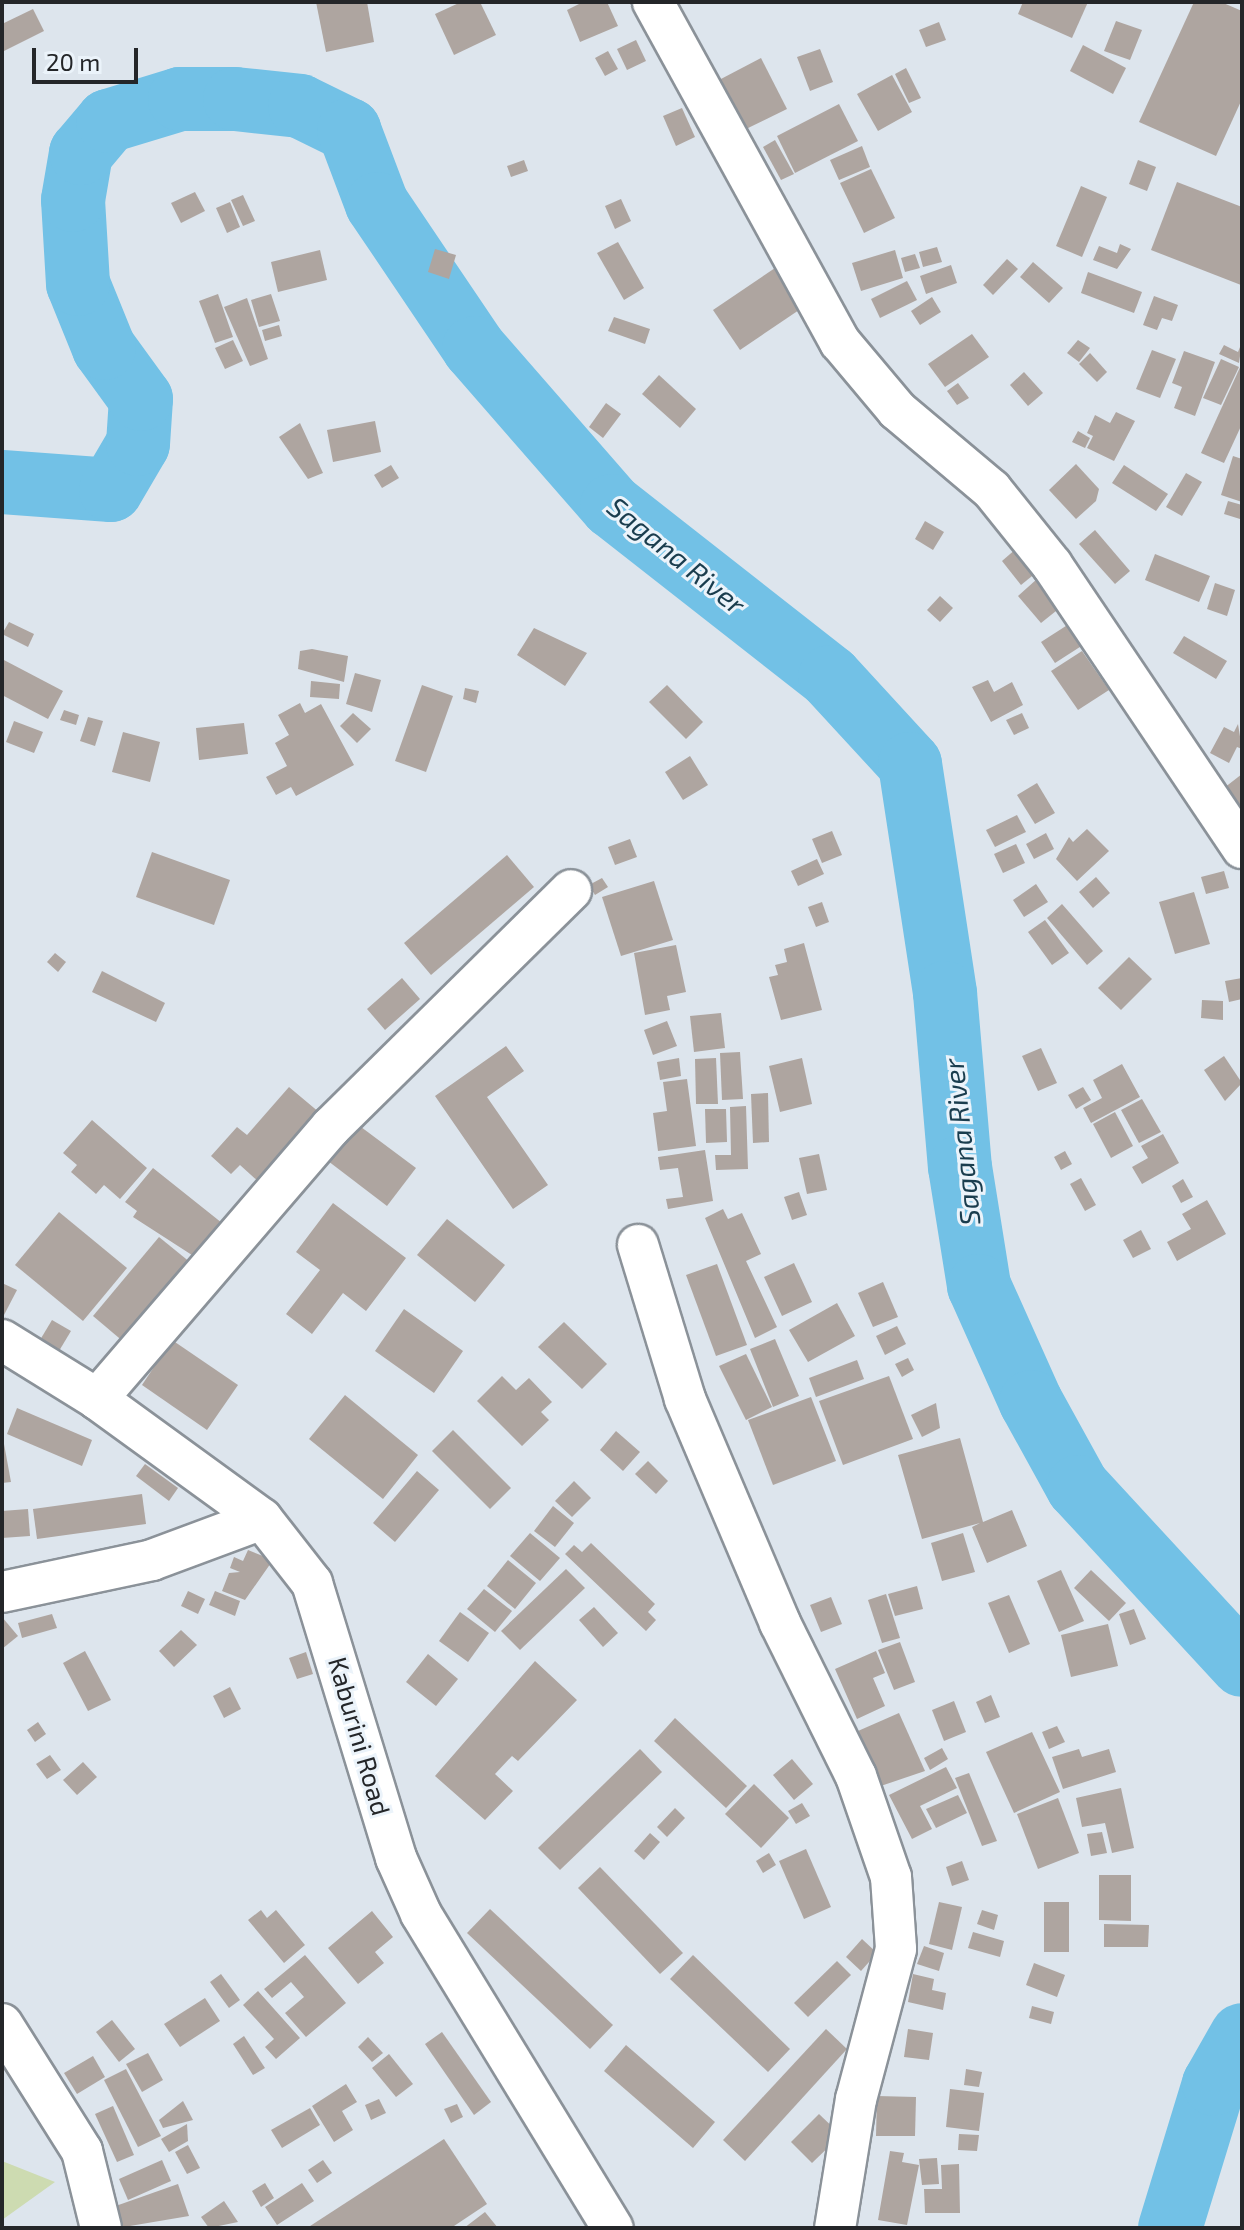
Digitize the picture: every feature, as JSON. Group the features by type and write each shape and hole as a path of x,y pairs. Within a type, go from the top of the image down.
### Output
{"street":[{"path":"653,2 840,342 897,410 992,490 1026,533 1242,848"},
{"path":"97,1399 331,1127 571,890"},
{"path":"638,1245 685,1399 780,1623 856,1776 891,1877 896,1949 856,2099 835,2228"},
{"name":"Kaburini Road","path":"2,1340 97,1399 262,1519 312,1583 396,1858 421,1914 613,2228"},
{"path":"2,1592 152,1560 262,1519"},
{"path":"2,2024 82,2151 101,2228"}],"green space":[{"path":"2,2161 55,2182 2,2220"}],"building":[{"path":"316,2 367,2 374,42 326,52"},
{"path":"461,2 480,2 496,35 454,55 435,14"},
{"path":"583,2 607,2 618,26 580,42 567,10"},
{"path":"1023,2 1088,2 1072,38 1018,14"},
{"path":"1194,2 1221,2 1242,11 1242,99 1216,156 1139,122"},
{"path":"33,9 44,31 2,52 2,24"},
{"path":"1116,21 1142,30 1130,60 1104,51"},
{"path":"939,22 946,40 926,47 919,30"},
{"path":"636,40 646,61 627,70 617,49"},
{"path":"1083,45 1126,68 1113,94 1070,71"},
{"path":"820,49 833,82 810,91 797,57"},
{"path":"608,51 618,69 605,76 595,58"},
{"path":"761,58 787,109 744,130 719,80"},
{"path":"906,68 921,98 909,103 895,74"},
{"path":"892,75 912,112 878,131 857,94"},
{"path":"839,104 858,141 795,173 777,136"},
{"path":"682,108 695,137 676,146 663,116"},
{"path":"775,140 794,174 781,180 763,147"},
{"path":"862,146 870,167 839,180 830,160"},
{"path":"524,160 528,171 511,177 507,166"},
{"path":"1138,160 1156,167 1147,191 1129,184"},
{"path":"871,169 895,218 864,233 840,183"},
{"path":"1177,182 1242,207 1241,285 1151,250"},
{"path":"1081,186 1107,197 1082,257 1056,246"},
{"path":"195,192 205,211 181,223 171,203"},
{"path":"243,195 255,221 243,226 231,200"},
{"path":"621,199 631,221 615,229 605,206"},
{"path":"230,202 240,227 227,233 216,208"},
{"path":"618,242 644,288 624,300 597,253"},
{"path":"1120,244 1131,249 1117,269 1093,260 1099,246 1117,253"},
{"path":"937,247 942,262 923,267 919,252"},
{"path":"435,249 456,255 449,279 428,272"},
{"path":"320,250 327,280 278,292 271,262"},
{"path":"895,250 903,278 861,291 852,263"},
{"path":"915,254 920,268 905,272 901,258"},
{"path":"1007,259 1018,269 993,295 983,285"},
{"path":"1033,262 1063,288 1049,303 1020,277"},
{"path":"951,265 957,283 926,294 920,276"},
{"path":"778,266 805,306 740,350 713,310"},
{"path":"1088,272 1142,292 1134,313 1081,293"},
{"path":"907,281 917,300 880,318 871,299"},
{"path":"218,294 233,337 215,343 199,301"},
{"path":"271,294 280,321 259,327 251,300"},
{"path":"1154,296 1178,305 1172,321 1162,318 1157,330 1143,325"},
{"path":"932,297 941,312 920,325 911,311"},
{"path":"247,298 268,359 250,366 224,307"},
{"path":"614,317 650,329 645,344 608,331"},
{"path":"279,325 282,336 265,341 262,330"},
{"path":"972,334 989,357 945,387 928,364"},
{"path":"233,340 243,361 225,369 215,348"},
{"path":"1078,340 1090,348 1079,362 1067,353"},
{"path":"1242,342 1239,363 1219,354 1224,345 1238,352"},
{"path":"1152,350 1176,359 1160,398 1136,389"},
{"path":"1184,351 1215,362 1195,416 1174,408 1182,387 1172,383"},
{"path":"1090,353 1107,372 1097,382 1079,364"},
{"path":"1221,359 1239,367 1221,405 1203,398"},
{"path":"1242,363 1242,424 1224,463 1201,453"},
{"path":"1024,372 1043,393 1028,406 1010,385"},
{"path":"659,375 696,409 680,428 642,394"},
{"path":"958,383 969,398 957,405 947,391"},
{"path":"606,403 621,414 603,438 589,427"},
{"path":"1116,412 1135,421 1114,461 1087,448 1093,436 1087,433 1095,415 1110,423"},
{"path":"375,421 381,452 333,462 327,430"},
{"path":"300,423 323,473 308,479 279,437"},
{"path":"1078,431 1090,438 1085,448 1072,442"},
{"path":"1233,456 1242,459 1242,502 1221,495"},
{"path":"1076,464 1099,489 1096,501 1076,519 1049,490"},
{"path":"391,465 399,478 382,488 374,475"},
{"path":"1124,465 1168,494 1156,511 1112,483"},
{"path":"1186,473 1202,482 1182,516 1166,507"},
{"path":"1228,501 1242,505 1240,519 1224,514"},
{"path":"925,521 944,532 933,550 915,539"},
{"path":"1095,530 1130,571 1115,584 1079,544"},
{"path":"1017,548 1037,572 1021,585 1002,561"},
{"path":"1155,554 1210,576 1199,602 1145,580"},
{"path":"1037,579 1061,607 1041,623 1018,596"},
{"path":"1215,583 1235,590 1227,616 1207,609"},
{"path":"940,596 953,608 940,622 927,610"},
{"path":"9,622 34,634 28,647 2,634"},
{"path":"1069,624 1083,645 1055,663 1041,642"},
{"path":"534,628 587,653 565,686 517,655"},
{"path":"1184,636 1227,661 1216,679 1173,653"},
{"path":"312,649 348,656 344,682 298,669 300,651"},
{"path":"1082,651 1109,690 1078,710 1051,671"},
{"path":"2,659 63,691 48,719 2,695"},
{"path":"355,673 381,680 372,712 346,704"},
{"path":"988,680 994,692 1012,682 1023,705 991,722 972,687"},
{"path":"311,681 340,684 339,699 310,697"},
{"path":"422,685 453,696 426,772 395,761"},
{"path":"667,685 703,722 686,739 649,702"},
{"path":"465,688 479,691 476,703 463,699"},
{"path":"300,703 305,713 321,704 354,765 296,796 291,787 276,795 266,777 287,766 275,743 289,735 278,715"},
{"path":"64,710 79,715 76,725 60,720"},
{"path":"353,713 371,729 357,743 340,726"},
{"path":"1022,713 1029,728 1014,735 1006,720"},
{"path":"88,717 103,721 95,746 80,741"},
{"path":"14,721 43,732 34,753 6,742"},
{"path":"244,723 248,754 199,760 196,728"},
{"path":"1238,724 1242,749 1237,747 1229,763 1210,753 1224,727 1234,732"},
{"path":"123,732 160,742 150,782 112,772"},
{"path":"690,756 708,785 683,800 665,772"},
{"path":"1242,774 1242,811 1224,788"},
{"path":"1037,783 1055,813 1035,824 1017,795"},
{"path":"1017,815 1026,832 995,847 986,830"},
{"path":"1087,829 1109,851 1077,881 1056,859 1069,837 1073,842"},
{"path":"832,831 842,855 822,863 812,839"},
{"path":"1046,833 1054,849 1034,859 1026,844"},
{"path":"630,839 637,857 615,865 608,847"},
{"path":"1016,844 1025,863 1003,873 994,854"},
{"path":"152,852 230,880 214,925 136,897"},
{"path":"507,855 534,887 431,975 404,943"},
{"path":"817,859 824,874 798,886 791,871"},
{"path":"1224,871 1229,888 1206,894 1201,877"},
{"path":"1096,877 1110,893 1093,908 1079,892"},
{"path":"602,878 608,887 595,895 589,885"},
{"path":"654,881 673,940 621,956 602,897"},
{"path":"1036,884 1048,902 1024,917 1013,900"},
{"path":"1194,892 1210,944 1175,954 1159,902"},
{"path":"822,902 829,922 816,927 808,907"},
{"path":"1062,904 1103,951 1087,965 1047,918"},
{"path":"1045,920 1069,953 1052,965 1028,932"},
{"path":"804,943 822,1010 781,1020 769,977 778,975 775,965 787,962 784,949"},
{"path":"676,945 686,992 667,996 670,1010 645,1015 634,953"},
{"path":"55,953 66,962 58,972 47,962"},
{"path":"1129,957 1152,979 1121,1010 1098,988"},
{"path":"102,971 165,1003 156,1022 92,992"},
{"path":"402,978 420,999 385,1030 367,1009"},
{"path":"1242,978 1242,999 1229,1002 1225,981"},
{"path":"1202,1000 1223,1001 1223,1020 1201,1018"},
{"path":"721,1013 725,1048 694,1052 690,1016"},
{"path":"667,1021 677,1046 653,1055 644,1030"},
{"path":"506,1046 524,1071 487,1097 548,1185 513,1209 435,1096"},
{"path":"1041,1048 1057,1083 1038,1091 1022,1056"},
{"path":"740,1052 743,1099 722,1100 720,1053"},
{"path":"1224,1056 1242,1083 1225,1101 1204,1070"},
{"path":"679,1058 681,1076 660,1080 657,1062"},
{"path":"716,1058 718,1104 696,1104 695,1059"},
{"path":"802,1058 812,1104 780,1112 769,1066"},
{"path":"1122,1064 1140,1097 1091,1123 1083,1108 1102,1098 1093,1080"},
{"path":"687,1079 696,1146 658,1151 653,1113 667,1111 663,1082"},
{"path":"289,1087 320,1113 260,1183 240,1165 231,1174 211,1156 237,1127 247,1135"},
{"path":"1083,1087 1091,1100 1076,1109 1068,1095"},
{"path":"768,1093 769,1142 753,1143 751,1094"},
{"path":"1142,1099 1161,1132 1139,1143 1121,1110"},
{"path":"746,1106 748,1169 716,1170 715,1155 731,1155 730,1107"},
{"path":"705,1109 726,1109 727,1142 706,1143"},
{"path":"1115,1112 1133,1146 1111,1158 1093,1124"},
{"path":"92,1120 147,1168 120,1199 104,1185 96,1194 71,1172 77,1165 63,1153"},
{"path":"357,1124 416,1168 387,1206 328,1161"},
{"path":"1163,1134 1179,1163 1142,1184 1132,1167 1148,1158 1141,1146"},
{"path":"705,1150 713,1201 668,1209 666,1199 683,1197 678,1168 660,1170 658,1157"},
{"path":"1065,1151 1072,1164 1061,1170 1054,1157"},
{"path":"819,1154 827,1190 807,1194 799,1158"},
{"path":"153,1168 222,1223 195,1257 133,1217 137,1211 125,1202"},
{"path":"1081,1178 1096,1205 1085,1211 1070,1184"},
{"path":"1183,1179 1193,1197 1181,1203 1172,1186"},
{"path":"799,1192 807,1215 792,1220 784,1197"},
{"path":"1207,1200 1226,1234 1177,1261 1167,1242 1191,1229 1182,1214"},
{"path":"333,1203 406,1258 366,1311 343,1293 312,1334 286,1314 320,1270 296,1252"},
{"path":"723,1209 728,1219 742,1213 761,1254 746,1261 777,1327 755,1338 705,1218"},
{"path":"59,1212 127,1268 83,1321 15,1265"},
{"path":"447,1219 505,1265 475,1302 417,1255"},
{"path":"1141,1230 1151,1249 1133,1258 1123,1240"},
{"path":"159,1237 191,1263 125,1343 93,1316"},
{"path":"794,1263 812,1302 782,1316 764,1277"},
{"path":"717,1264 747,1345 716,1356 686,1275"},
{"path":"883,1282 898,1317 873,1327 858,1293"},
{"path":"2,1283 17,1290 4,1315 2,1313"},
{"path":"837,1303 855,1336 808,1362 789,1330"},
{"path":"404,1309 463,1351 434,1393 375,1351"},
{"path":"52,1320 71,1331 59,1351 40,1340"},
{"path":"564,1322 607,1364 582,1389 538,1347"},
{"path":"897,1326 906,1344 885,1355 876,1336"},
{"path":"775,1339 799,1396 773,1407 750,1349"},
{"path":"172,1340 238,1385 207,1430 142,1385"},
{"path":"746,1354 772,1407 746,1420 719,1366"},
{"path":"908,1358 914,1370 902,1377 895,1364"},
{"path":"857,1360 864,1379 816,1397 809,1378"},
{"path":"502,1376 516,1390 529,1378 552,1402 541,1412 549,1420 522,1446 477,1401"},
{"path":"889,1376 913,1439 843,1465 819,1401"},
{"path":"345,1395 418,1455 383,1499 309,1439"},
{"path":"811,1397 836,1461 773,1485 748,1420"},
{"path":"936,1403 940,1428 922,1437 911,1415"},
{"path":"17,1408 92,1440 82,1466 7,1434"},
{"path":"453,1430 511,1488 490,1509 432,1451"},
{"path":"616,1431 640,1452 623,1471 600,1450"},
{"path":"2,1433 11,1482 2,1483"},
{"path":"960,1438 983,1522 1012,1510 1027,1546 987,1563 972,1527 980,1523 922,1539 898,1455"},
{"path":"648,1461 668,1481 656,1494 635,1474"},
{"path":"145,1464 178,1488 169,1501 136,1476"},
{"path":"417,1471 439,1490 395,1542 373,1523"},
{"path":"574,1481 591,1498 572,1517 555,1501"},
{"path":"142,1494 146,1524 37,1539 33,1509"},
{"path":"553,1506 574,1523 555,1547 534,1531"},
{"path":"28,1509 30,1536 2,1538 2,1511"},
{"path":"530,1533 560,1558 540,1581 510,1556"},
{"path":"963,1533 975,1572 942,1581 931,1543"},
{"path":"591,1543 655,1604 648,1612 656,1620 646,1631 565,1554 574,1545 582,1552"},
{"path":"248,1550 273,1560 245,1600 222,1591 229,1573 240,1572 230,1568 234,1557 243,1561"},
{"path":"508,1560 536,1583 515,1609 487,1586"},
{"path":"566,1569 585,1588 520,1650 501,1631"},
{"path":"1061,1570 1084,1621 1059,1632 1037,1581"},
{"path":"1091,1570 1126,1603 1109,1621 1074,1588"},
{"path":"917,1586 923,1609 895,1616 888,1594"},
{"path":"484,1589 512,1611 495,1632 467,1609"},
{"path":"188,1591 205,1599 198,1614 181,1606"},
{"path":"215,1591 240,1601 235,1616 209,1605"},
{"path":"886,1594 900,1638 882,1643 868,1600"},
{"path":"1009,1595 1030,1644 1009,1653 988,1603"},
{"path":"831,1597 842,1624 821,1632 810,1605"},
{"path":"594,1607 618,1633 603,1647 579,1620"},
{"path":"1134,1609 1146,1639 1130,1645 1119,1614"},
{"path":"460,1612 489,1633 468,1662 439,1641"},
{"path":"52,1614 57,1628 22,1638 18,1623"},
{"path":"2,1617 18,1636 2,1649"},
{"path":"1108,1624 1118,1666 1071,1677 1061,1635"},
{"path":"181,1630 197,1645 174,1667 159,1651"},
{"path":"900,1642 915,1682 894,1690 878,1650"},
{"path":"85,1651 111,1700 88,1711 63,1663"},
{"path":"876,1651 885,1673 873,1678 885,1706 857,1719 835,1669"},
{"path":"306,1652 313,1674 297,1679 289,1658"},
{"path":"428,1654 458,1679 436,1706 406,1682"},
{"path":"535,1661 577,1700 518,1761 512,1756 495,1774 513,1791 485,1820 435,1776"},
{"path":"230,1687 241,1709 224,1718 213,1696"},
{"path":"991,1695 1000,1717 985,1723 976,1702"},
{"path":"954,1701 966,1732 944,1741 932,1710"},
{"path":"899,1713 925,1771 866,1791 842,1738"},
{"path":"675,1718 747,1786 726,1808 654,1741"},
{"path":"38,1722 46,1734 35,1742 27,1730"},
{"path":"1057,1726 1065,1742 1049,1749 1042,1732"},
{"path":"1032,1732 1060,1792 1014,1813 986,1752"},
{"path":"942,1748 948,1759 930,1770 924,1758"},
{"path":"640,1749 662,1772 560,1870 538,1848"},
{"path":"1079,1749 1082,1757 1109,1749 1116,1772 1063,1789 1052,1757"},
{"path":"50,1755 61,1770 47,1779 36,1764"},
{"path":"792,1759 813,1784 794,1800 773,1775"},
{"path":"83,1762 97,1777 77,1795 63,1780"},
{"path":"946,1767 957,1788 920,1806 932,1829 912,1839 889,1795"},
{"path":"969,1773 997,1841 982,1846 955,1778"},
{"path":"754,1784 789,1818 761,1848 725,1814"},
{"path":"1121,1788 1134,1848 1112,1853 1105,1823 1082,1827 1076,1798"},
{"path":"958,1795 967,1813 936,1828 926,1809"},
{"path":"1058,1798 1079,1853 1038,1869 1017,1814"},
{"path":"802,1803 810,1816 796,1824 788,1811"},
{"path":"675,1808 685,1818 667,1837 657,1827"},
{"path":"1102,1832 1107,1853 1091,1856 1087,1834"},
{"path":"650,1833 660,1842 644,1860 634,1851"},
{"path":"806,1849 831,1907 804,1919 779,1861"},
{"path":"769,1853 776,1865 763,1873 756,1861"},
{"path":"962,1861 969,1880 952,1886 946,1867"},
{"path":"600,1867 683,1953 660,1974 578,1888"},
{"path":"1099,1875 1131,1875 1131,1921 1099,1920"},
{"path":"939,1902 962,1907 952,1950 929,1944"},
{"path":"1044,1902 1069,1902 1069,1952 1044,1952"},
{"path":"490,1909 613,2025 590,2049 467,1933"},
{"path":"261,1910 267,1918 276,1910 305,1945 284,1963 248,1920"},
{"path":"982,1910 998,1915 994,1930 977,1924"},
{"path":"372,1911 393,1937 375,1952 384,1963 358,1984 328,1948"},
{"path":"1104,1924 1149,1925 1148,1947 1104,1947"},
{"path":"973,1932 1004,1941 1000,1957 968,1948"},
{"path":"862,1939 877,1953 861,1971 846,1957"},
{"path":"924,1946 944,1953 939,1971 917,1964"},
{"path":"305,1955 346,2003 306,2037 285,2013 304,1997 291,1982 272,1998 264,1989"},
{"path":"693,1955 790,2049 768,2072 670,1979"},
{"path":"837,1961 851,1975 808,2017 794,2003"},
{"path":"1034,1963 1065,1975 1057,1997 1026,1985"},
{"path":"221,1974 240,2000 229,2008 210,1982"},
{"path":"913,1974 934,1979 932,1990 946,1993 943,2010 908,2002"},
{"path":"258,1991 300,2038 276,2059 265,2047 274,2039 243,2005"},
{"path":"205,1998 220,2021 180,2047 164,2024"},
{"path":"1032,2006 1054,2012 1051,2024 1029,2018"},
{"path":"112,2020 135,2049 119,2062 96,2032"},
{"path":"826,2029 847,2049 745,2161 723,2140"},
{"path":"908,2029 933,2033 929,2060 904,2057"},
{"path":"442,2032 491,2102 474,2115 425,2044"},
{"path":"244,2036 265,2068 253,2075 233,2044"},
{"path":"368,2037 383,2053 372,2062 358,2047"},
{"path":"626,2045 715,2122 693,2148 604,2071"},
{"path":"148,2053 163,2080 142,2092 126,2064"},
{"path":"389,2054 413,2084 396,2097 372,2068"},
{"path":"93,2056 105,2077 77,2094 64,2073"},
{"path":"126,2069 161,2136 138,2147 104,2080"},
{"path":"966,2069 982,2072 979,2087 964,2085"},
{"path":"346,2084 357,2102 342,2111 353,2130 334,2142 312,2106"},
{"path":"950,2089 984,2093 979,2131 946,2127"},
{"path":"877,2096 916,2097 915,2136 876,2136"},
{"path":"379,2099 386,2113 371,2120 365,2105"},
{"path":"183,2101 193,2120 163,2128 159,2120"},
{"path":"457,2104 463,2117 451,2123 444,2109"},
{"path":"113,2106 134,2155 117,2162 95,2114"},
{"path":"310,2108 320,2125 282,2148 271,2130"},
{"path":"819,2114 841,2135 812,2163 791,2142"},
{"path":"187,2124 188,2141 169,2152 161,2139"},
{"path":"959,2134 979,2135 977,2151 958,2150"},
{"path":"444,2139 487,2204 451,2228 307,2228"},
{"path":"188,2145 200,2168 187,2174 175,2152"},
{"path":"890,2151 904,2153 902,2162 919,2165 907,2225 878,2220"},
{"path":"937,2158 939,2184 922,2185 919,2159"},
{"path":"162,2160 171,2181 128,2200 119,2179"},
{"path":"323,2160 332,2173 317,2183 308,2170"},
{"path":"959,2164 960,2213 925,2213 924,2189 942,2189 941,2165"},
{"path":"265,2183 274,2198 261,2207 252,2191"},
{"path":"302,2183 314,2201 277,2225 265,2207"},
{"path":"178,2184 189,2216 118,2228 110,2208"},
{"path":"224,2201 238,2222 209,2228 201,2217"},
{"path":"485,2212 498,2228 464,2228"}],"waterway":[{"name":"Sagana River","path":"2,482 111,490 138,444 141,399 104,348 78,284 73,200 81,153 108,121 180,99 235,99 300,106 349,130 377,204 474,348 612,506 830,677 910,764 945,993 960,1167 979,1286 1031,1402 1078,1487 1242,1665"},
{"name":"Sagana River","path":"1170,2228 1214,2084 1242,2035"}]}
